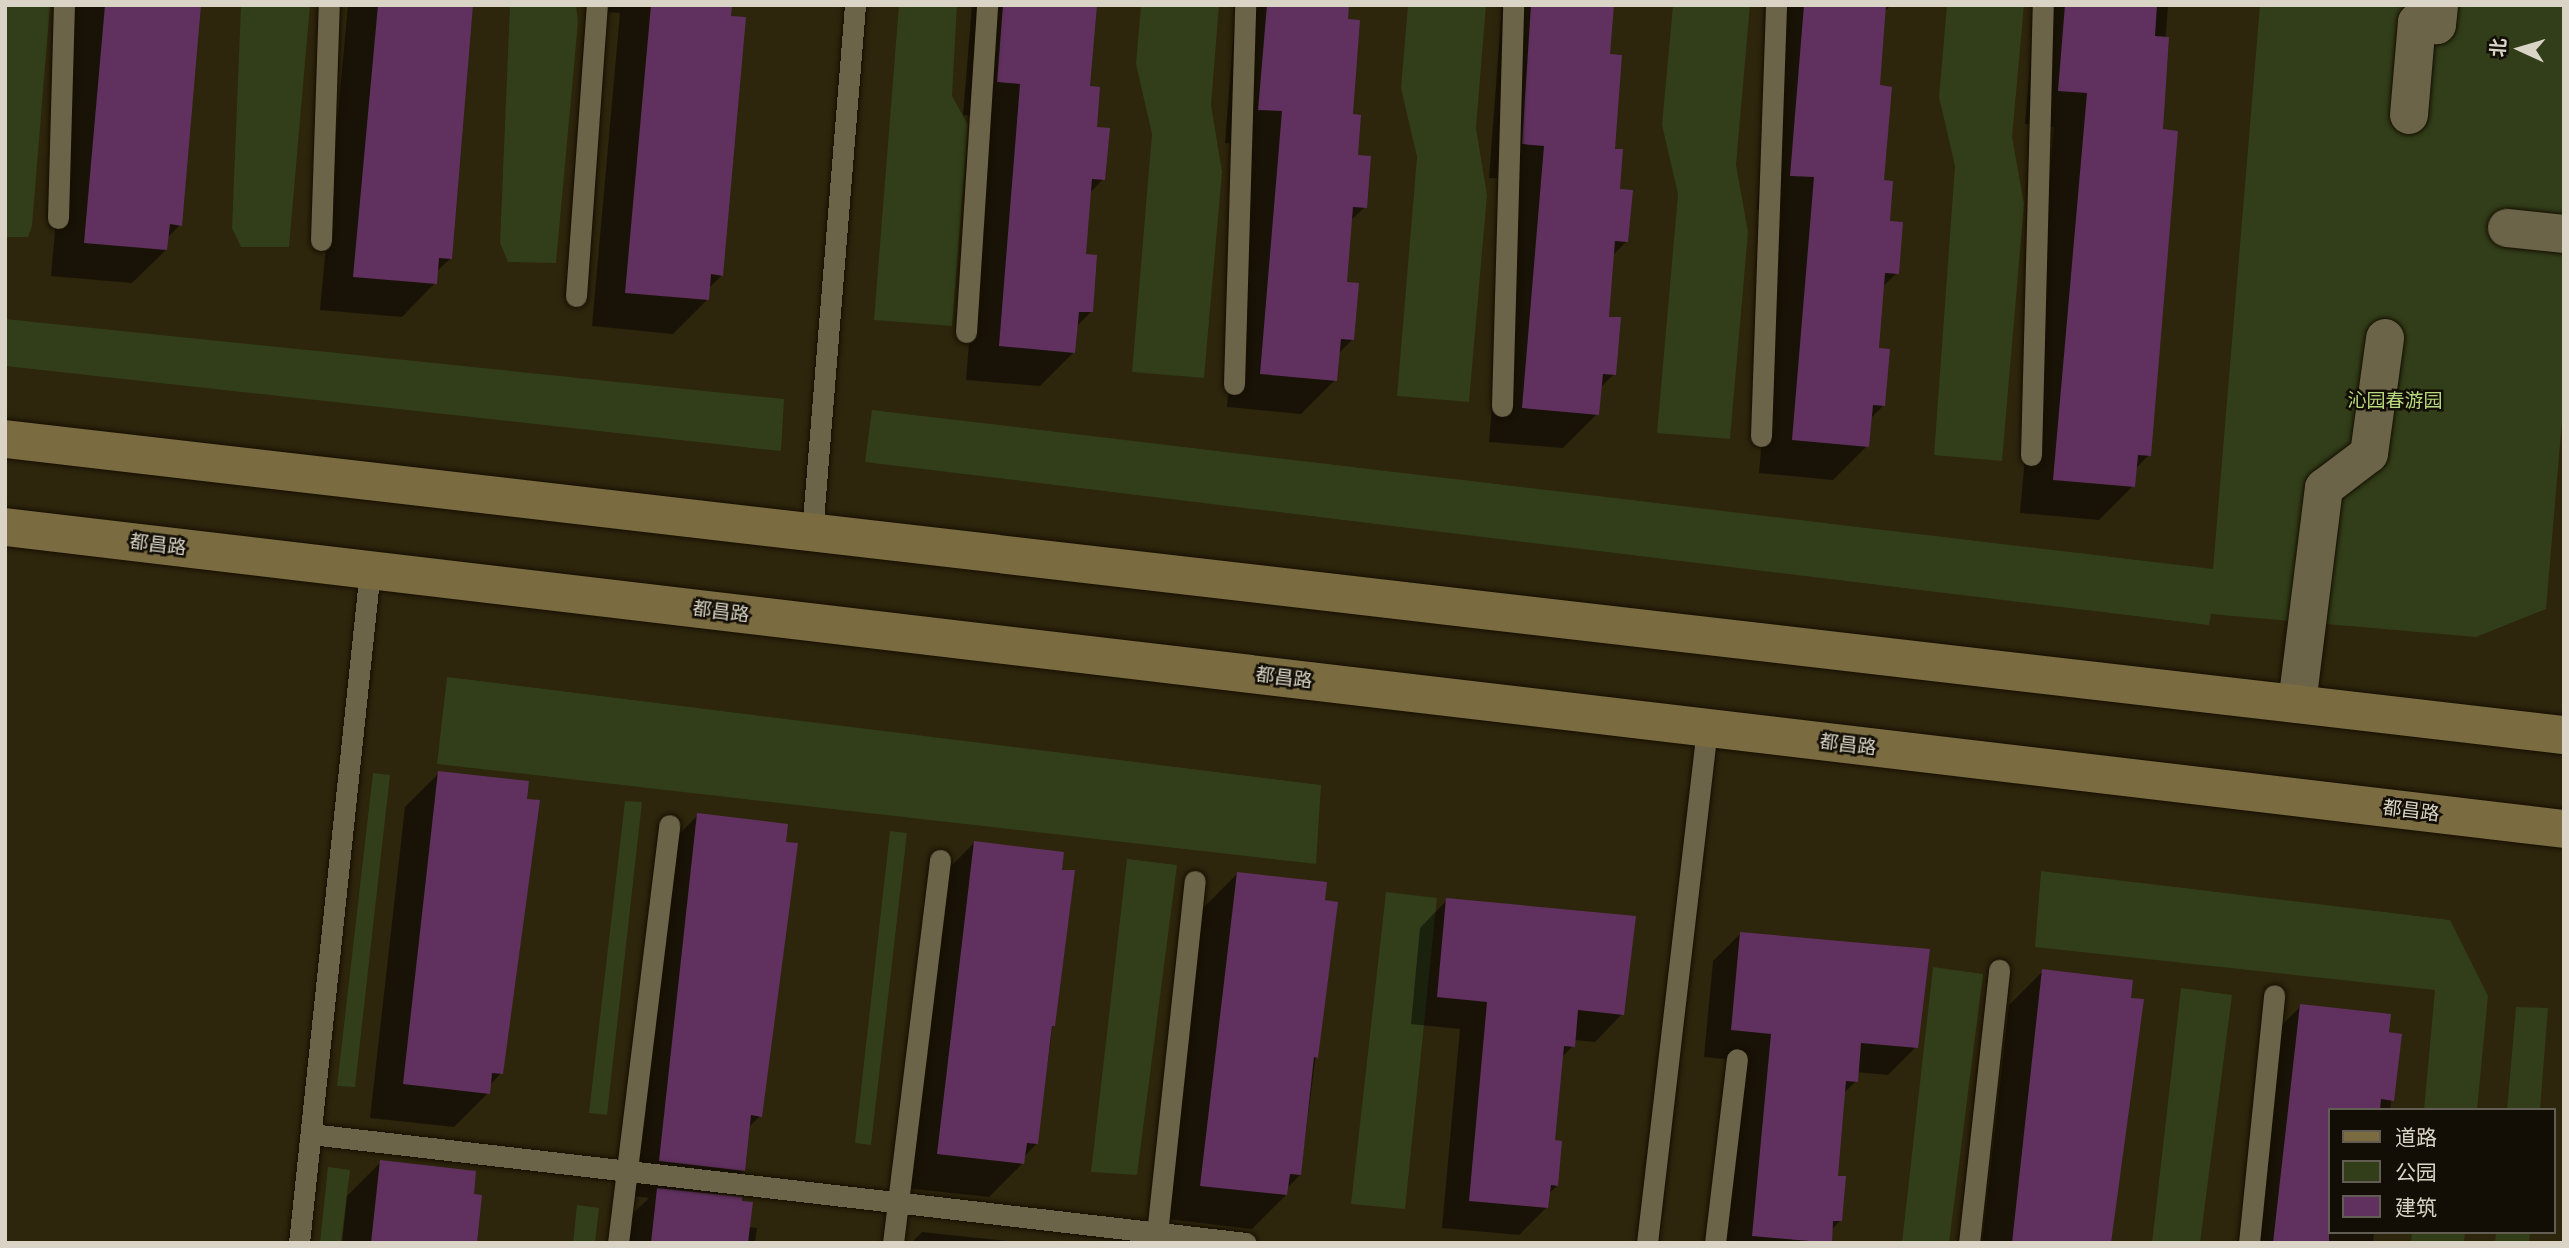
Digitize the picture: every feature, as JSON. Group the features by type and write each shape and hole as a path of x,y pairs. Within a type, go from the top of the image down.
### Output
{"main road":[{"path":"5,439 2564,735"},
{"name":"都昌路","path":"5,527 2564,829"}],"street":[{"path":"2409,115 2417,23 2437,25 2439,5"},
{"path":"2507,228 2564,234"},
{"path":"2297,704 2325,488 2369,454 2385,338"}],"lane":[{"path":"58,218 64,5"},
{"path":"321,240 329,5"},
{"path":"576,296 597,5"},
{"path":"812,533 855,5"},
{"path":"965,332 988,5"},
{"path":"1234,384 1245,5"},
{"path":"1502,406 1513,5"},
{"path":"1761,436 1776,5"},
{"path":"2032,455 2043,5"},
{"path":"299,1243 370,570"},
{"path":"1647,1243 1707,728"},
{"path":"618,1243 669,825"},
{"path":"894,1243 940,860"},
{"path":"1157,1238 1195,881"},
{"path":"1969,1243 1999,970"},
{"path":"2249,1243 2274,995"},
{"path":"1715,1243 1737,1059"},
{"path":"311,1134 898,1202 1157,1238 1246,1243"}],"green space":[{"path":"5,5 50,5 32,226 28,237 5,237"},
{"path":"241,5 310,5 289,247 241,247 232,228"},
{"path":"510,5 576,5 578,22 556,263 508,262 500,243"},
{"path":"899,5 957,5 952,96 968,125 952,326 874,320"},
{"path":"1141,5 1219,5 1211,105 1222,172 1204,378 1132,372 1152,134 1136,64"},
{"path":"1408,5 1486,5 1476,128 1487,195 1469,402 1397,396 1417,157 1401,88"},
{"path":"1673,5 1750,5 1736,165 1748,232 1730,439 1657,433 1678,194 1662,125"},
{"path":"1947,5 2024,5 2012,137 2024,204 2002,461 1934,455 1955,166 1939,97"},
{"name":"沁园春游园","path":"2260,5 2564,5 2564,398 2546,609 2476,637 2211,614 2209,625 865,462 872,410 2213,569"},
{"path":"5,319 784,399 781,451 5,366"},
{"path":"447,677 1321,785 1316,864 437,764"},
{"path":"373,773 390,775 355,1087 337,1086"},
{"path":"625,801 642,802 607,1115 589,1113"},
{"path":"890,831 907,833 871,1145 855,1143"},
{"path":"1127,859 1177,865 1137,1175 1091,1172"},
{"path":"2041,871 2450,920 2488,996 2477,1108 2424,1108 2435,990 2035,947"},
{"path":"1386,892 1437,898 1405,1209 1351,1204"},
{"path":"1933,967 1983,974 1949,1243 1902,1243"},
{"path":"2181,988 2232,995 2200,1243 2152,1243"},
{"path":"2516,1007 2548,1008 2540,1108 2507,1108"},
{"path":"328,1167 350,1170 341,1243 320,1243"},
{"path":"577,1205 599,1208 595,1243 573,1243"},
{"path":"2412,1234 2465,1234 2464,1243 2411,1243"},
{"path":"2496,1234 2530,1234 2529,1243 2495,1243"}],"building":[{"path":"105,5 201,5 182,226 170,224 167,250 84,243"},
{"path":"378,5 473,5 452,259 439,258 437,284 353,277"},
{"path":"651,5 732,5 731,16 746,17 723,276 711,274 709,300 625,293"},
{"path":"1003,5 1097,5 1090,86 1100,87 1097,127 1110,128 1105,180 1092,179 1086,254 1097,255 1093,312 1079,312 1075,353 999,346 1020,84 997,82"},
{"path":"1267,5 1349,5 1348,19 1360,20 1353,114 1361,115 1358,155 1371,156 1367,208 1353,207 1347,282 1359,283 1354,340 1341,339 1337,381 1260,374 1282,111 1258,110"},
{"path":"1531,5 1614,5 1610,54 1622,55 1615,149 1623,149 1620,189 1633,190 1628,242 1615,241 1609,317 1621,317 1616,375 1603,374 1599,415 1522,408 1544,146 1522,144"},
{"path":"1804,5 1886,5 1880,85 1892,87 1884,180 1893,181 1890,221 1903,222 1899,274 1885,273 1879,348 1890,349 1885,406 1873,405 1869,447 1792,440 1814,177 1790,176"},
{"path":"2065,5 2157,5 2155,36 2169,37 2163,129 2178,131 2151,456 2138,455 2135,487 2053,480 2087,93 2058,91"},
{"path":"438,771 529,781 527,799 540,800 503,1074 492,1073 490,1094 403,1084"},
{"path":"697,813 788,824 786,842 798,843 762,1117 751,1115 745,1171 659,1161"},
{"path":"974,841 1064,852 1062,870 1075,870 1038,1144 1027,1143 1024,1164 937,1154"},
{"path":"1237,872 1327,882 1325,900 1338,902 1318,1058 1314,1057 1301,1175 1290,1174 1287,1195 1200,1186"},
{"path":"1446,898 1636,916 1624,1015 1578,1010 1575,1047 1564,1046 1555,1140 1562,1141 1558,1186 1551,1185 1548,1208 1469,1201 1487,1002 1437,997"},
{"path":"1740,932 1930,949 1918,1048 1861,1043 1858,1082 1846,1081 1838,1176 1846,1176 1842,1221 1833,1221 1832,1243 1752,1236 1771,1034 1731,1030"},
{"path":"2042,969 2133,980 2131,998 2144,999 2111,1243 2012,1243"},
{"path":"2300,1004 2391,1014 2389,1032 2402,1034 2394,1101 2381,1099 2380,1108 2328,1108 2329,1243 2273,1243"},
{"path":"380,1160 476,1171 474,1194 482,1195 477,1243 371,1243"},
{"path":"657,1188 742,1197 742,1201 753,1202 748,1243 651,1243"}]}
